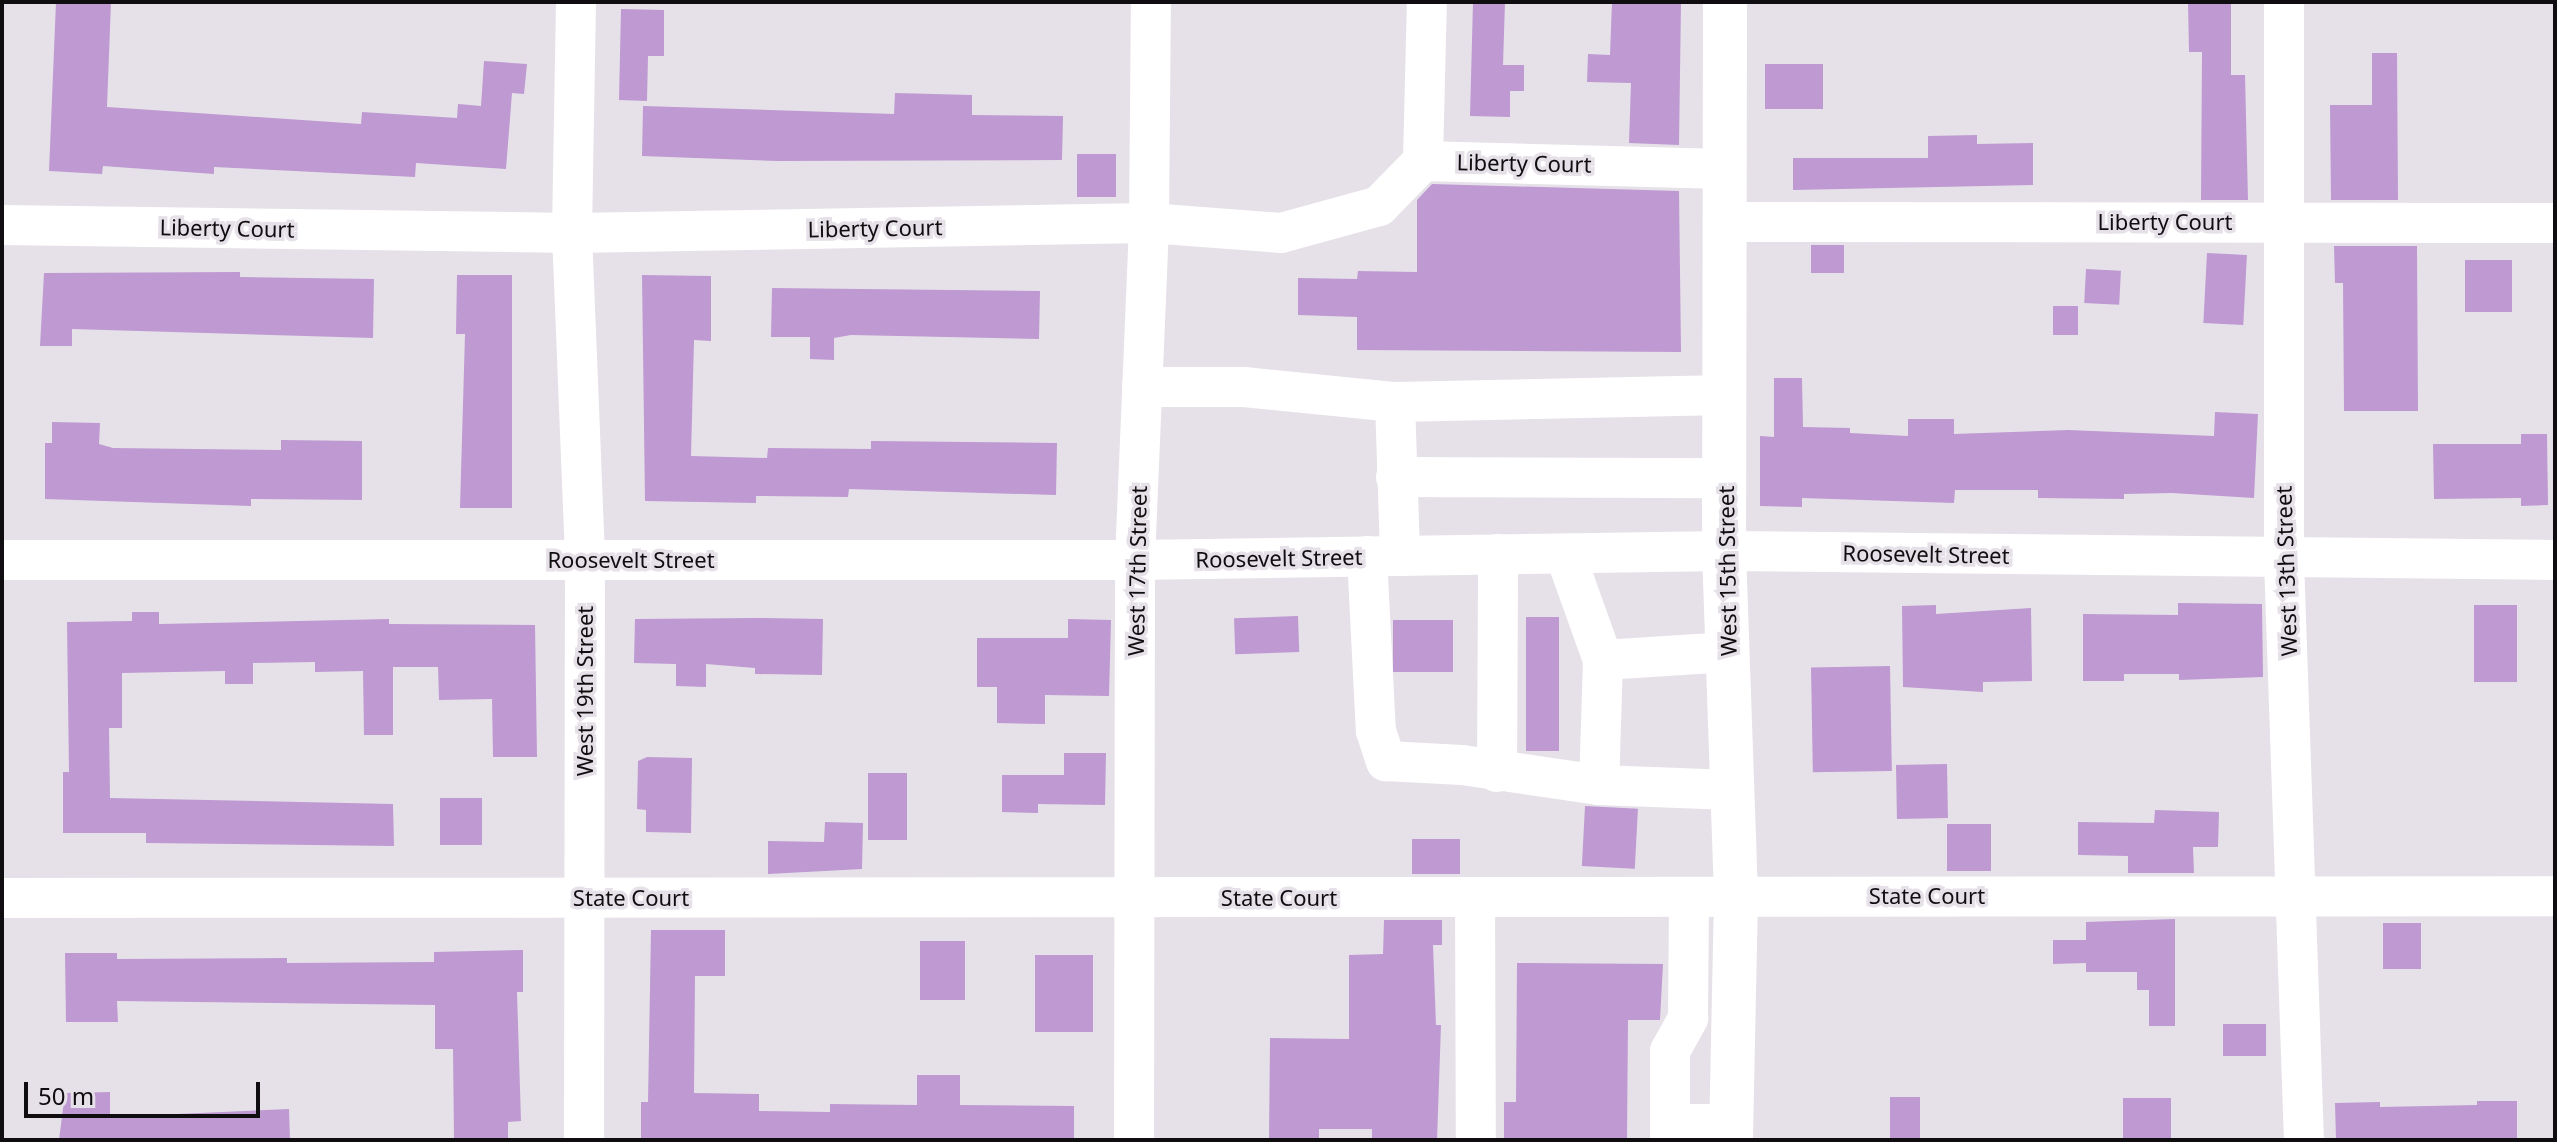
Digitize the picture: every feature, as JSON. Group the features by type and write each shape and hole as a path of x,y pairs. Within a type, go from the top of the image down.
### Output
{"main road":[{"name":"West 15th Street","path":"1725,2 1728,222 1724,551 1736,898 1731,1132"}],"street":[{"name":"West 19th Street","path":"576,2 572,233 585,560 584,1140"},
{"name":"West 17th Street","path":"1134,1140 1135,560 1149,223 1151,2"},
{"path":"1423,161 1427,2"},
{"name":"West 13th Street","path":"2284,2 2284,560 2300,894 2304,1140"},
{"name":"Liberty Court","path":"2,225 572,233 1149,223 1281,233 1379,206 1423,161 1725,169"},
{"name":"Liberty Court","path":"1728,222 2555,223"},
{"path":"1142,387 1244,387 1395,402 1726,395"},
{"path":"1395,402 1396,477 1384,556 1376,731 1386,761 1599,785 1732,790"},
{"path":"1396,477 1725,478"},
{"name":"Roosevelt Street","path":"2,560 1135,560 1724,551 2284,560 2555,560"},
{"path":"1497,772 1498,554"},
{"path":"1565,554 1603,660 1599,785"},
{"path":"1603,660 1728,652"},
{"name":"State Court","path":"2,898 2555,896"},
{"path":"1475,898 1476,1140"},
{"path":"1689,898 1688,1018 1670,1051 1670,1132 1731,1132"},
{"path":"1688,1007 1733,1003"}],"building":[{"path":"56,2 111,2 107,107 361,124 362,112 457,118 458,104 481,106 484,61 527,64 524,94 512,93 506,169 416,163 415,177 214,167 214,174 103,166 102,174 49,171"},
{"path":"1473,2 1505,2 1503,65 1524,65 1524,91 1510,91 1510,117 1470,116"},
{"path":"1612,2 1681,2 1679,145 1629,143 1631,83 1587,82 1588,54 1610,55"},
{"path":"2188,2 2231,2 2231,75 2245,75 2248,200 2201,200 2202,52 2189,52"},
{"path":"621,9 664,10 664,56 648,56 647,101 619,100"},
{"path":"2372,53 2397,53 2398,200 2331,200 2330,105 2372,105"},
{"path":"1765,64 1823,64 1823,109 1765,109"},
{"path":"895,93 972,95 972,115 1063,116 1062,160 777,161 642,156 643,106 894,114"},
{"path":"1977,135 1977,144 2033,143 2033,185 1793,190 1793,158 1928,158 1928,136"},
{"path":"1077,154 1116,154 1116,197 1077,197"},
{"path":"1432,184 1679,191 1681,352 1357,350 1357,317 1298,315 1298,278 1357,279 1358,271 1417,272 1417,200"},
{"path":"1811,245 1844,245 1844,273 1811,273"},
{"path":"2334,246 2417,246 2418,411 2344,411 2343,283 2335,283"},
{"path":"2207,253 2247,255 2243,325 2203,323"},
{"path":"2465,260 2512,260 2512,312 2465,312"},
{"path":"2086,269 2121,271 2119,305 2084,303"},
{"path":"240,272 240,277 374,279 373,338 72,329 72,346 40,346 44,273"},
{"path":"457,275 512,275 512,508 460,508 465,334 456,334"},
{"path":"642,275 711,276 711,341 694,340 691,456 767,458 768,448 871,449 871,441 1057,443 1056,495 849,489 848,497 756,496 756,503 645,501"},
{"path":"772,288 1040,291 1039,339 851,335 834,338 834,360 810,359 810,337 771,337"},
{"path":"2053,306 2078,306 2078,335 2053,335"},
{"path":"1774,378 1802,378 1803,427 1850,428 1850,433 1908,436 1908,419 1954,419 1954,434 2068,430 2214,436 2215,412 2258,414 2254,498 2172,493 2124,494 2124,499 2038,498 2038,490 1955,490 1954,503 1802,498 1802,507 1760,506 1760,436 1774,437"},
{"path":"52,422 100,423 99,444 113,448 281,450 281,440 362,441 362,500 251,499 251,506 45,499 45,443 52,443"},
{"path":"2521,434 2547,434 2548,505 2521,506 2521,498 2434,499 2433,444 2521,444"},
{"path":"2178,603 2262,604 2263,677 2179,680 2179,674 2124,674 2124,681 2083,681 2083,614 2178,615"},
{"path":"1936,605 1936,614 2031,608 2032,681 1983,682 1983,692 1903,687 1902,606"},
{"path":"2474,605 2517,605 2517,682 2474,682"},
{"path":"132,612 159,612 159,624 389,619 389,624 535,625 537,757 493,757 492,699 439,700 438,667 393,667 393,735 364,735 363,671 315,672 315,662 253,663 253,684 225,684 225,671 122,673 122,728 109,728 110,798 393,804 394,846 146,843 146,833 63,833 63,772 69,772 67,622 132,621"},
{"path":"1298,616 1299,652 1235,654 1234,618"},
{"path":"1526,617 1559,617 1559,751 1526,751"},
{"path":"635,619 823,619 822,675 755,674 755,668 706,664 706,687 676,686 676,664 634,663"},
{"path":"1068,619 1111,620 1109,696 1045,695 1045,724 997,723 997,687 977,687 977,638 1068,638"},
{"path":"1393,620 1453,620 1453,672 1393,672"},
{"path":"1890,666 1892,771 1813,772 1811,667"},
{"path":"1064,753 1106,753 1105,805 1038,804 1038,813 1002,812 1002,775 1064,775"},
{"path":"647,757 692,758 691,833 646,832 646,810 637,809 638,761"},
{"path":"1947,764 1948,818 1897,819 1896,765"},
{"path":"868,773 907,773 907,840 868,840"},
{"path":"440,798 482,798 482,845 440,845"},
{"path":"1585,806 1638,809 1635,869 1582,866"},
{"path":"2155,810 2219,812 2218,847 2193,847 2194,873 2128,873 2128,856 2078,855 2078,822 2154,823"},
{"path":"825,822 863,823 862,869 768,874 768,841 824,842"},
{"path":"1947,824 1991,824 1991,871 1947,871"},
{"path":"1412,839 1460,839 1460,874 1412,874"},
{"path":"2175,919 2175,1026 2149,1026 2149,990 2137,990 2137,972 2086,972 2086,963 2053,964 2053,940 2086,940 2086,922"},
{"path":"1384,920 1442,920 1442,945 1433,945 1436,1025 1441,1025 1437,1140 1372,1140 1372,1129 1319,1129 1319,1140 1269,1140 1270,1038 1349,1039 1349,955 1383,954"},
{"path":"2383,923 2421,923 2421,969 2383,969"},
{"path":"651,930 725,930 725,976 695,976 694,1093 759,1094 759,1111 830,1112 830,1104 917,1105 917,1075 960,1075 960,1105 1074,1106 1074,1140 641,1140 641,1102 648,1102"},
{"path":"920,941 965,941 965,1000 920,1000"},
{"path":"523,950 523,992 517,992 521,1121 508,1122 508,1140 454,1140 453,1049 435,1049 435,1005 117,1001 118,1022 66,1022 65,953 117,953 117,959 287,958 287,963 434,962 434,952"},
{"path":"1035,955 1093,955 1093,1032 1035,1032"},
{"path":"1517,963 1663,964 1660,1020 1628,1020 1627,1138 1504,1140 1504,1102 1516,1102"},
{"path":"2223,1024 2266,1024 2266,1056 2223,1056"},
{"path":"110,1092 110,1117 289,1109 290,1140 59,1140 65,1093"},
{"path":"1890,1097 1920,1097 1920,1140 1890,1140"},
{"path":"2123,1098 2171,1098 2171,1140 2123,1140"},
{"path":"2477,1101 2517,1101 2517,1140 2336,1140 2335,1103 2380,1102 2380,1107 2477,1105"}]}
